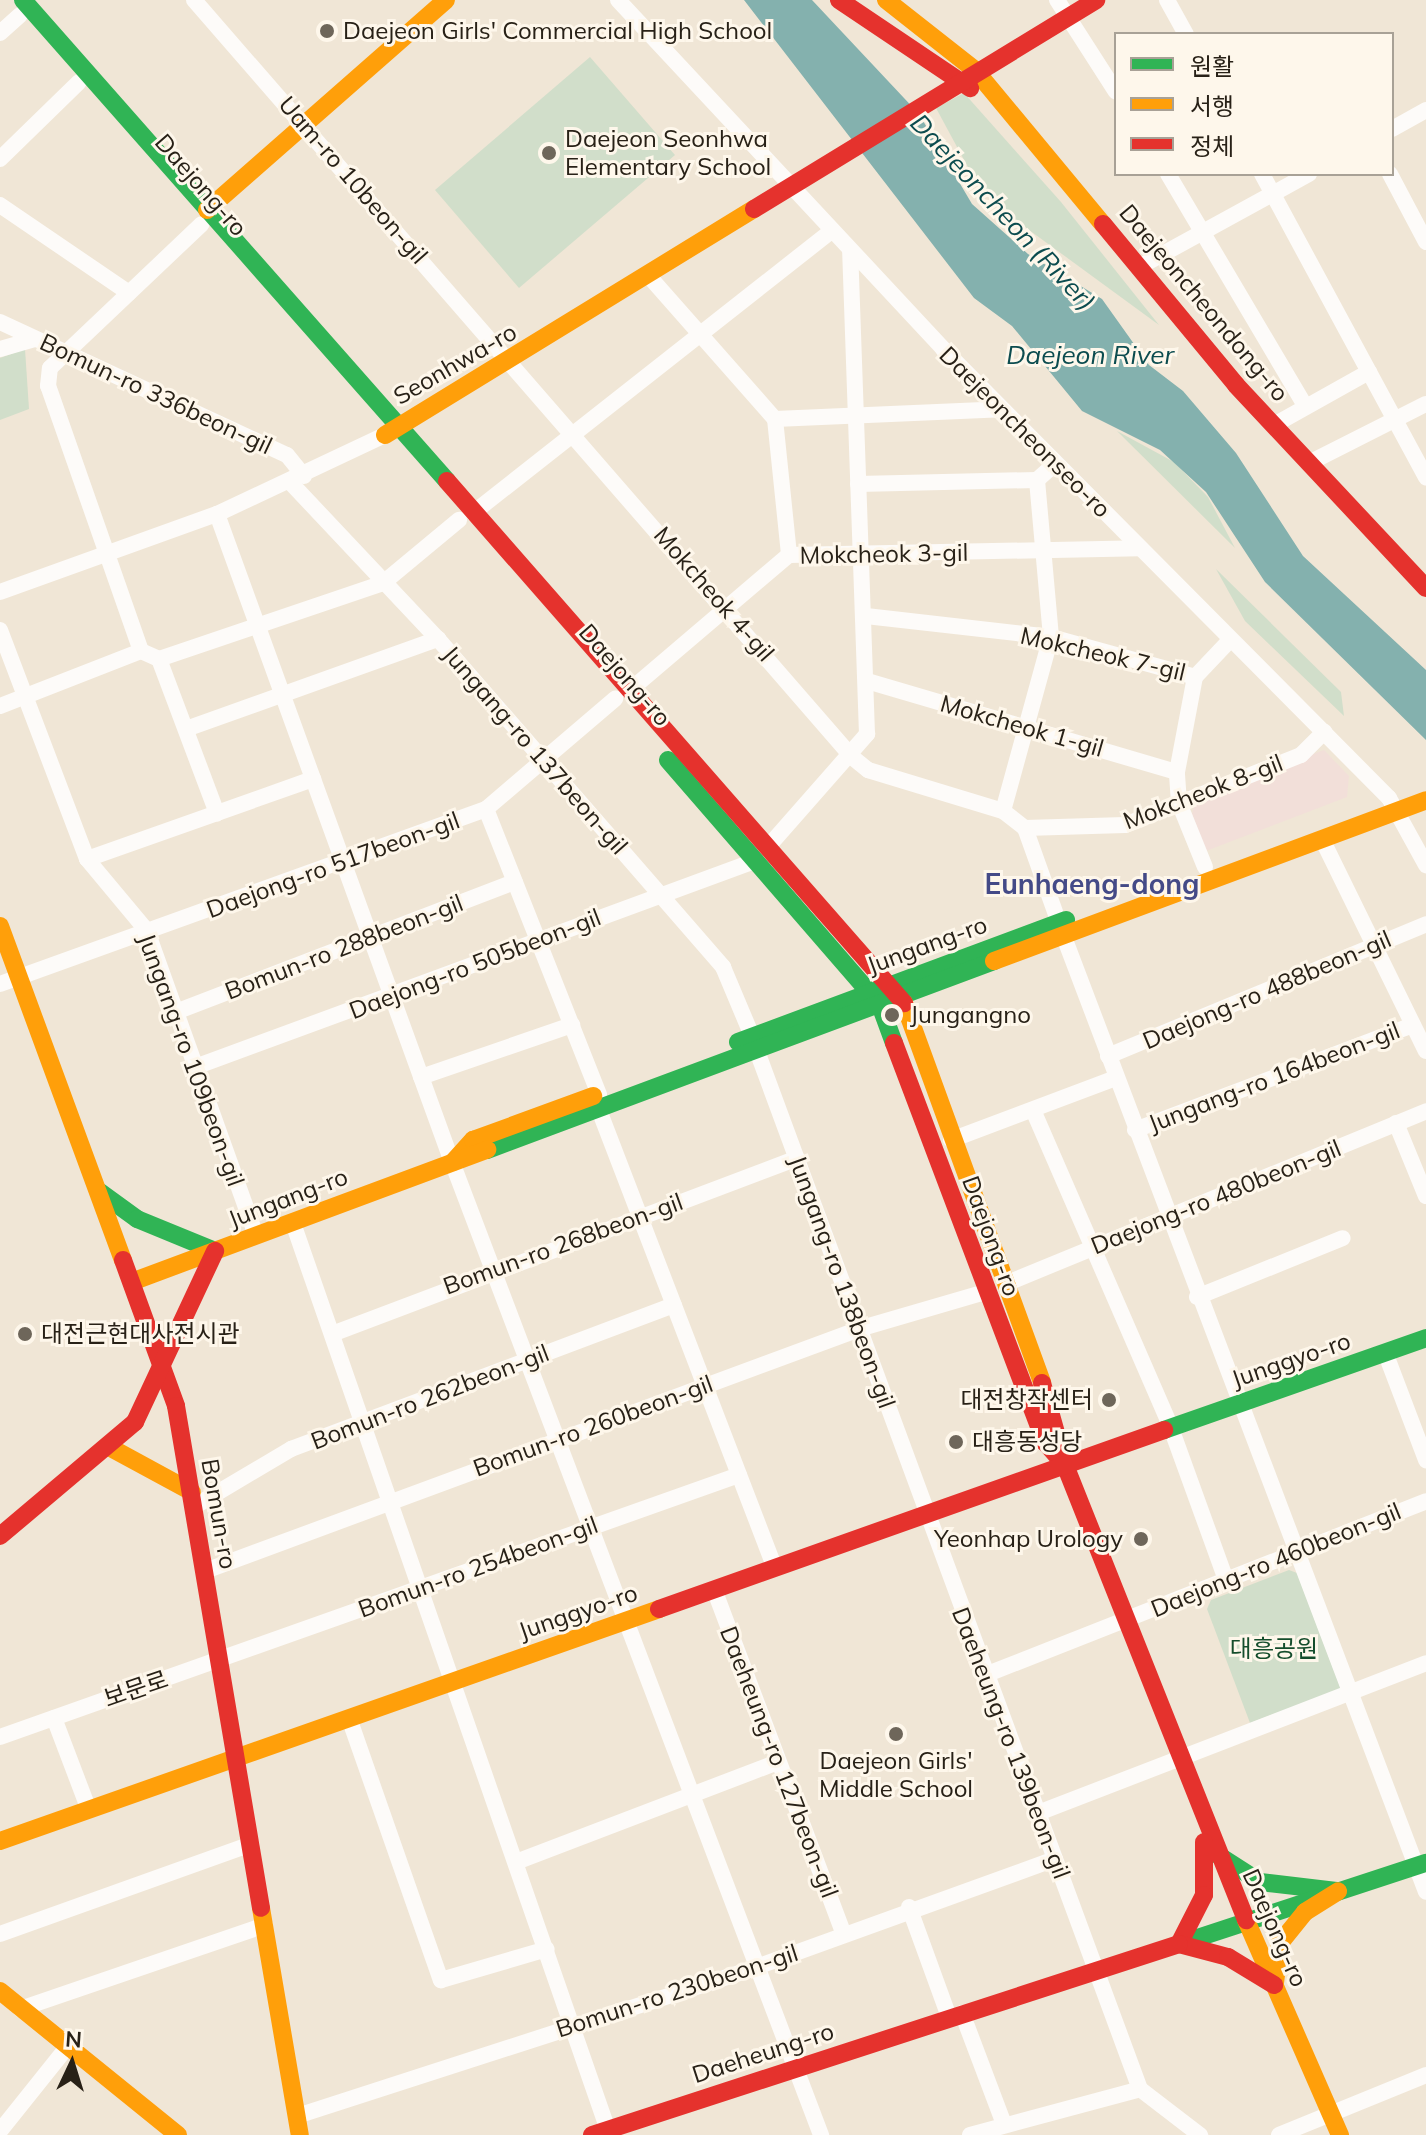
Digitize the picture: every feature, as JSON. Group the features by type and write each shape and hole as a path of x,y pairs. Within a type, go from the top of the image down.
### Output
{"main road":[{"name":"Daejong-ro","path":"8,0 25,5 878,993 985,1292 1045,1442 1065,1465"},
{"path":"205,217 304,124 446,0"},
{"path":"839,0 1038,140"},
{"path":"886,0 922,22"},
{"name":"Seonhwa-ro","path":"391,430 511,360 807,176 969,74 1062,8 1096,0"},
{"name":"Daejong-ro","path":"25,5 79,82 205,217"},
{"name":"Daejeoncheondong-ro","path":"922,22 969,74 1038,140 1139,267 1274,425 1424,583"},
{"name":"Jungang-ro","path":"0,1536 111,1448 135,1422 215,1251 452,1162 473,1140 599,1102 878,993 1322,839 1407,801 1426,784"},
{"name":"Jungang-ro","path":"878,993 902,997 1205,867 1407,801"},
{"name":"Bomun-ro","path":"0,926 163,1360 193,1499 299,2131"},
{"name":"Daejong-ro","path":"902,997 951,1140 1062,1437 1065,1465 1216,1854 1247,1918 1340,2135"},
{"path":"99,1191 137,1219 215,1251"},
{"path":"134,1281 215,1251"},
{"name":"Junggyo-ro","path":"0,1841 1426,1338"},
{"path":"111,1448 193,1499"},
{"path":"1203,1822 1204,1895 1179,1944 1228,1957 1274,1985 1280,1943 1305,1912 1338,1891"},
{"path":"1216,1854 1260,1882 1338,1891"},
{"name":"Daeheung-ro","path":"600,2133 1179,1944 1247,1918 1422,1864"},
{"path":"0,1991 65,2050 178,2135"}],"street":[{"name":"Uam-ro 10beon-gil","path":"194,0 511,360"},
{"name":"Daejeoncheonseo-ro","path":"618,0 831,231 1001,409 1324,732 1407,801 1426,865"},
{"name":"Daejeoncheondong-ro","path":"902,0 922,22"},
{"path":"1167,0 1185,32"},
{"path":"0,33 25,5"},
{"path":"1062,8 1114,89"},
{"path":"0,159 79,82"},
{"path":"1394,128 1426,110"},
{"path":"1169,176 1205,231 1305,406"},
{"path":"1263,176 1426,477"},
{"path":"1139,267 1305,176"},
{"path":"1391,176 1425,238"},
{"path":"0,205 129,293"},
{"path":"141,651 51,405 50,368 205,217"},
{"path":"0,706 141,651 159,659 383,583 466,516 701,340 831,231"},
{"path":"761,855 852,757 867,734 866,616 852,417 850,251"},
{"path":"647,274 701,340 775,419 789,555"},
{"name":"Bomun-ro 336beon-gil","path":"0,322 287,455 297,479"},
{"path":"0,349 34,339"},
{"name":"Mokcheok 4-gil","path":"511,360 726,606 852,757"},
{"name":"Daejeoncheondong-ro","path":"1274,425 1369,372"},
{"path":"1309,463 1426,404"},
{"path":"775,419 1001,409"},
{"name":"Seonhwa-ro","path":"0,592 217,514 297,479 391,430"},
{"path":"858,484 1037,480 1056,463"},
{"name":"Jungang-ro 137beon-gil","path":"297,479 383,583 438,639 723,967 755,1043"},
{"path":"1003,811 1051,637 1037,480"},
{"path":"217,514 452,1162 529,1360 689,1797 821,2135"},
{"name":"Mokcheok 3-gil","path":"622,695 789,555 1139,548"},
{"name":"Mokcheok 7-gil","path":"866,616 1051,637 1195,677 1230,640"},
{"name":"Jungang-ro 109beon-gil","path":"0,630 87,859 147,931 173,1013 256,1235"},
{"path":"186,729 438,639"},
{"path":"159,659 217,813"},
{"path":"1195,677 1177,772 1179,803 1205,867"},
{"name":"Mokcheok 1-gil","path":"867,681 1177,772"},
{"name":"Daejong-ro 517beon-gil","path":"0,984 486,809 622,695"},
{"name":"Mokcheok 8-gil","path":"1025,828 1125,825 1301,755 1324,732"},
{"path":"852,757 868,770 1003,811 1025,828 1236,1405 1349,1693 1422,1864 1426,1892"},
{"path":"87,859 313,779"},
{"path":"486,809 572,1025 639,1215 775,1568"},
{"path":"1322,839 1426,1051"},
{"name":"Daejong-ro 505beon-gil","path":"195,1067 392,998 761,855"},
{"name":"Bomun-ro 288beon-gil","path":"173,1013 515,882"},
{"name":"Daejong-ro 488beon-gil","path":"1108,1056 1426,924"},
{"path":"421,1077 572,1025"},
{"name":"Jungang-ro 164beon-gil","path":"1135,1130 1413,1025"},
{"name":"Jungang-ro 138beon-gil","path":"755,1043 862,1328 924,1515"},
{"path":"951,1140 1116,1078"},
{"path":"1033,1110 1171,1428 1226,1580"},
{"name":"Daejong-ro 480beon-gil","path":"1005,1284 1426,1111"},
{"path":"1396,1123 1426,1196"},
{"name":"Bomun-ro 268beon-gil","path":"332,1334 639,1215 797,1158"},
{"path":"293,1223 573,2026 600,2133"},
{"path":"1197,1297 1343,1238"},
{"name":"Bomun-ro 260beon-gil","path":"205,1571 390,1499 557,1442 862,1328 985,1292"},
{"name":"Bomun-ro 262beon-gil","path":"193,1499 291,1449 674,1305"},
{"path":"1385,1352 1426,1460"},
{"name":"Bomun-ro 254beon-gil","path":"218,1660 739,1475"},
{"name":"Daejong-ro 460beon-gil","path":"1126,1619 1426,1501"},
{"name":"Daeheung-ro 139beon-gil","path":"924,1515 1098,1970"},
{"name":"Daeheung-ro 127beon-gil","path":"714,1589 844,1934"},
{"path":"985,1675 1126,1619"},
{"name":"보문로","path":"0,1737 218,1660"},
{"path":"1038,1813 1426,1663"},
{"path":"54,1718 89,1810"},
{"path":"349,1718 441,1980 547,1949"},
{"path":"516,1862 778,1762"},
{"path":"0,1934 251,1844"},
{"name":"Bomun-ro 230beon-gil","path":"299,2131 573,2026 754,1968 909,1907 1055,1859"},
{"path":"909,1907 1004,2124"},
{"path":"20,2009 265,1925"},
{"path":"1098,1970 1140,2089 1200,2135"},
{"path":"5,2135 0,2131 65,2050"},
{"path":"1279,2135 1332,2115 1426,2072 1426,2059"},
{"path":"970,2135 1140,2089"}],"shaded area":[{"path":"1324,750 1349,776 1347,797 1206,851 1192,814 1196,799"}],"green space":[{"path":"590,57 675,155 519,288 435,190"},
{"path":"964,93 1061,202 1159,325 1010,216 970,171 936,108"},
{"path":"25,349 29,409 0,420 0,358"},
{"path":"1117,431 1174,462 1208,497 1235,548"},
{"path":"1216,569 1341,692 1344,716 1245,621"},
{"name":"대흥공원","path":"1289,1570 1297,1573 1341,1689 1250,1723 1207,1609 1211,1600"}],"water":[{"name":"Daejeon River","path":"744,0 812,0 919,114 972,204 1028,254 1102,299 1149,365 1183,391 1236,453 1303,556 1426,670 1426,740 1265,582 1206,492 1160,450 1082,411 1012,326 974,298"}],"traffic: fast":[{"path":"23,0 447,481"},
{"path":"668,760 880,1005 894,1043"},
{"path":"738,1042 1066,920"},
{"path":"487,1150 994,961"},
{"path":"100,1192 137,1219 215,1251"},
{"path":"1164,1430 1426,1338"},
{"path":"1218,1855 1260,1882 1338,1891"},
{"path":"1179,1944 1426,1863"}],"traffic: slow":[{"path":"207,210 446,0"},
{"path":"886,0 975,70 1103,224"},
{"path":"385,435 754,209"},
{"path":"994,961 1426,800"},
{"path":"0,926 123,1260"},
{"path":"904,1003 1042,1383"},
{"path":"453,1162 473,1140 593,1096"},
{"path":"134,1281 487,1150"},
{"path":"111,1448 192,1492"},
{"path":"0,1841 659,1609"},
{"path":"1275,1983 1280,1943 1305,1912 1338,1891"},
{"path":"261,1908 300,2135"},
{"path":"1246,1920 1340,2135"},
{"path":"0,1991 178,2135"}],"traffic: jam":[{"path":"839,0 970,88"},
{"path":"754,209 1096,0"},
{"path":"1103,224 1236,385 1426,588"},
{"path":"447,481 904,1003"},
{"path":"894,1043 1045,1442 1065,1465"},
{"path":"0,1536 135,1422 215,1251"},
{"path":"123,1260 176,1406 261,1908"},
{"path":"1042,1383 1065,1465 1246,1920"},
{"path":"659,1609 1164,1430"},
{"path":"1204,1842 1204,1895 1179,1944 1228,1957 1274,1985"},
{"path":"592,2135 1179,1944"}],"place":[{"name":"Daejeon Girls' Commercial High School","path":"327,31"},
{"name":"Daejeon Seonhwa Elementary School","path":"549,153"},
{"name":"Jungangno","path":"892,1015"},
{"name":"대전근현대사전시관","path":"25,1334"},
{"name":"대전창작센터","path":"1109,1400"},
{"name":"대흥동성당","path":"956,1442"},
{"name":"Yeonhap Urology","path":"1141,1539"},
{"name":"Daejeon Girls' Middle School","path":"896,1734"}],"district":[{"name":"Eunhaeng-dong","path":"1092,884"}],"water label":[{"name":"Daejeoncheon (River)","path":"1003,212"}]}
